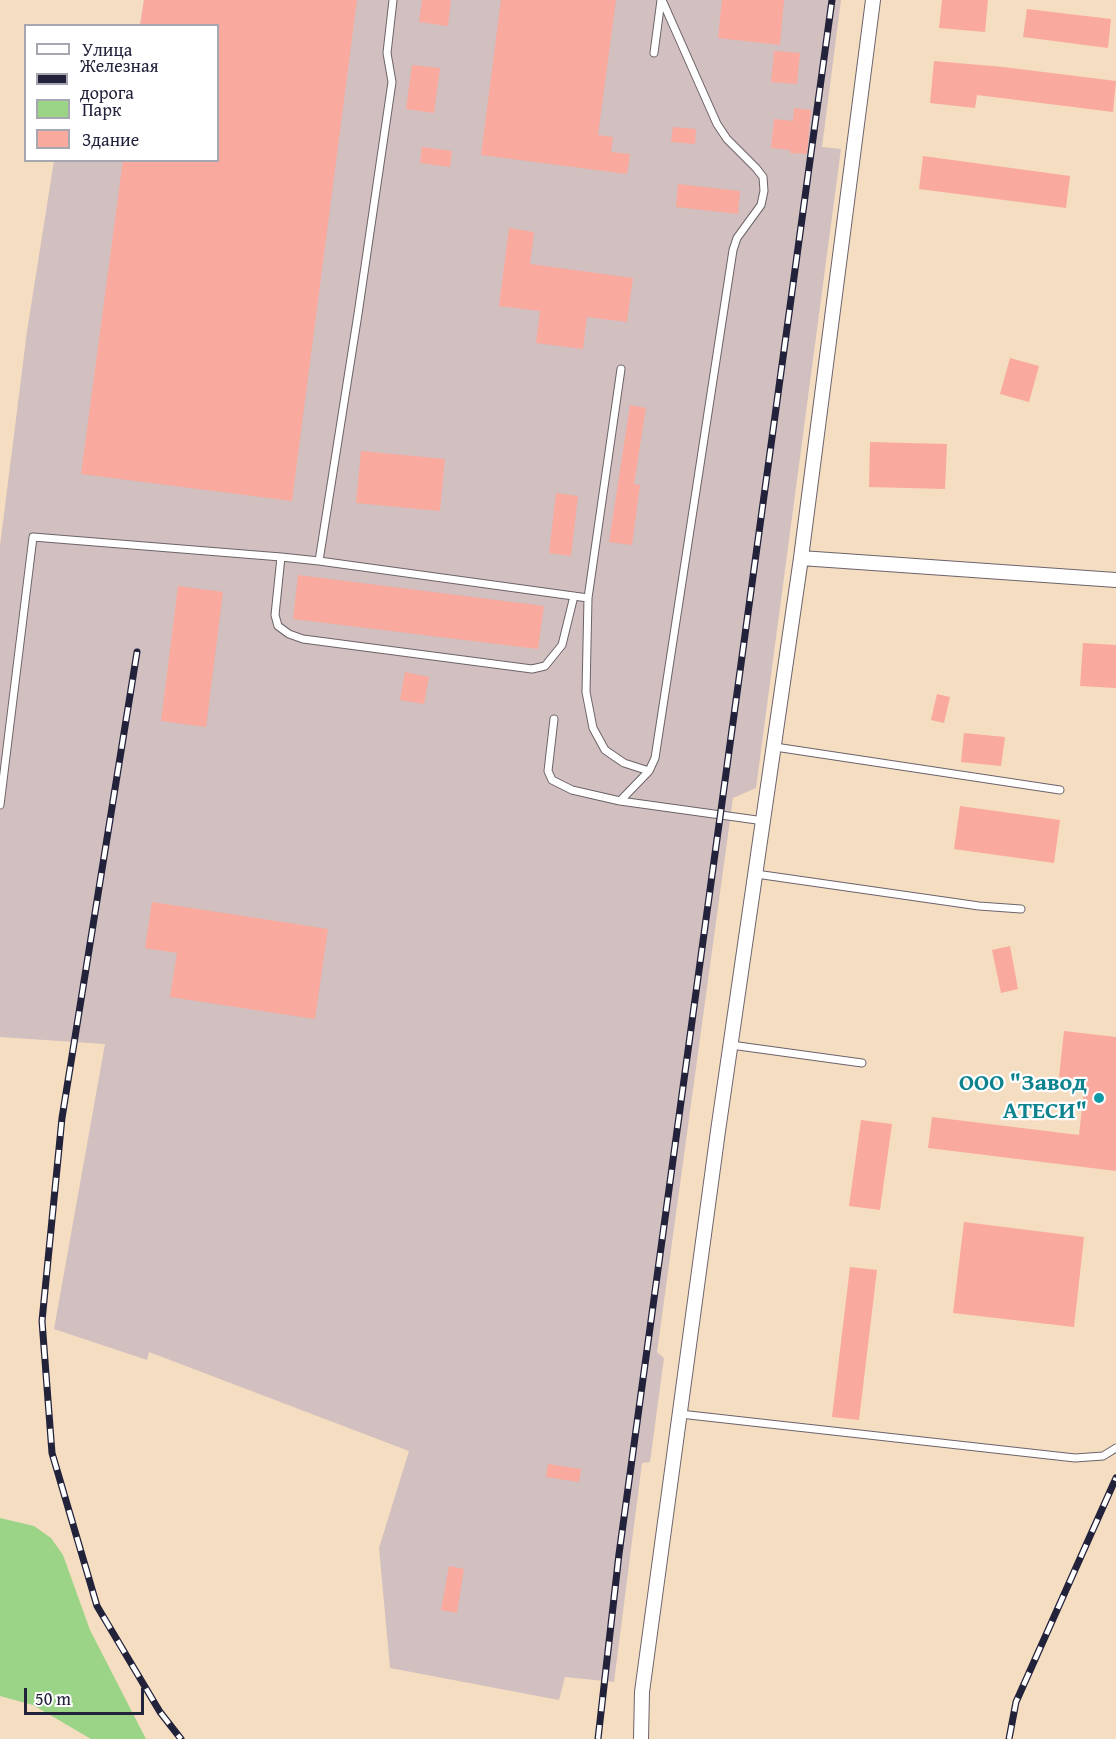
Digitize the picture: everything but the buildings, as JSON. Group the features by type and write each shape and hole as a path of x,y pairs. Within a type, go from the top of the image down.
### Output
{"street":[{"path":"641,1739 642,1692 801,558 873,0"},
{"path":"801,558 1116,580"}],"lane":[{"path":"319,561 392,82 387,53 393,0"},
{"path":"654,53 661,0"},
{"path":"620,801 649,771 655,758 733,249 737,238 761,205 764,191 763,177 727,139 717,124 661,0"},
{"path":"621,369 588,598 586,692 593,728 605,750 624,763 649,771"},
{"path":"0,805 33,537 319,561 588,598"},
{"path":"281,557 275,615 278,626 289,634 303,639 532,669 545,666 562,645 574,596"},
{"path":"554,719 548,771 552,780 572,790 620,801 764,821"},
{"path":"775,747 1060,790"},
{"path":"756,874 979,906 1021,909"},
{"path":"731,1045 862,1063"},
{"path":"680,1414 1075,1458 1103,1456 1116,1448"}],"shaded area":[{"path":"144,0 841,0 822,147 841,149 756,788 733,798 657,1352 664,1358 650,1462 642,1463 614,1682 565,1677 559,1700 390,1668 379,1548 409,1451 149,1352 147,1360 54,1329 105,1044 0,1037 0,546 27,331 54,162 219,162 219,24 140,24"}],"green space":[{"path":"0,1518 34,1526 51,1538 63,1555 90,1630 146,1739 91,1739 33,1705 0,1696"}],"railway":[{"path":"598,1739 619,1554 832,0"},
{"path":"137,652 62,1118 42,1321 52,1453 97,1606 160,1712 181,1739"},
{"path":"1009,1739 1016,1702 1116,1478"}],"place":[{"name":"ООО \"Завод АТЕСИ\"","path":"1099,1098"}]}
